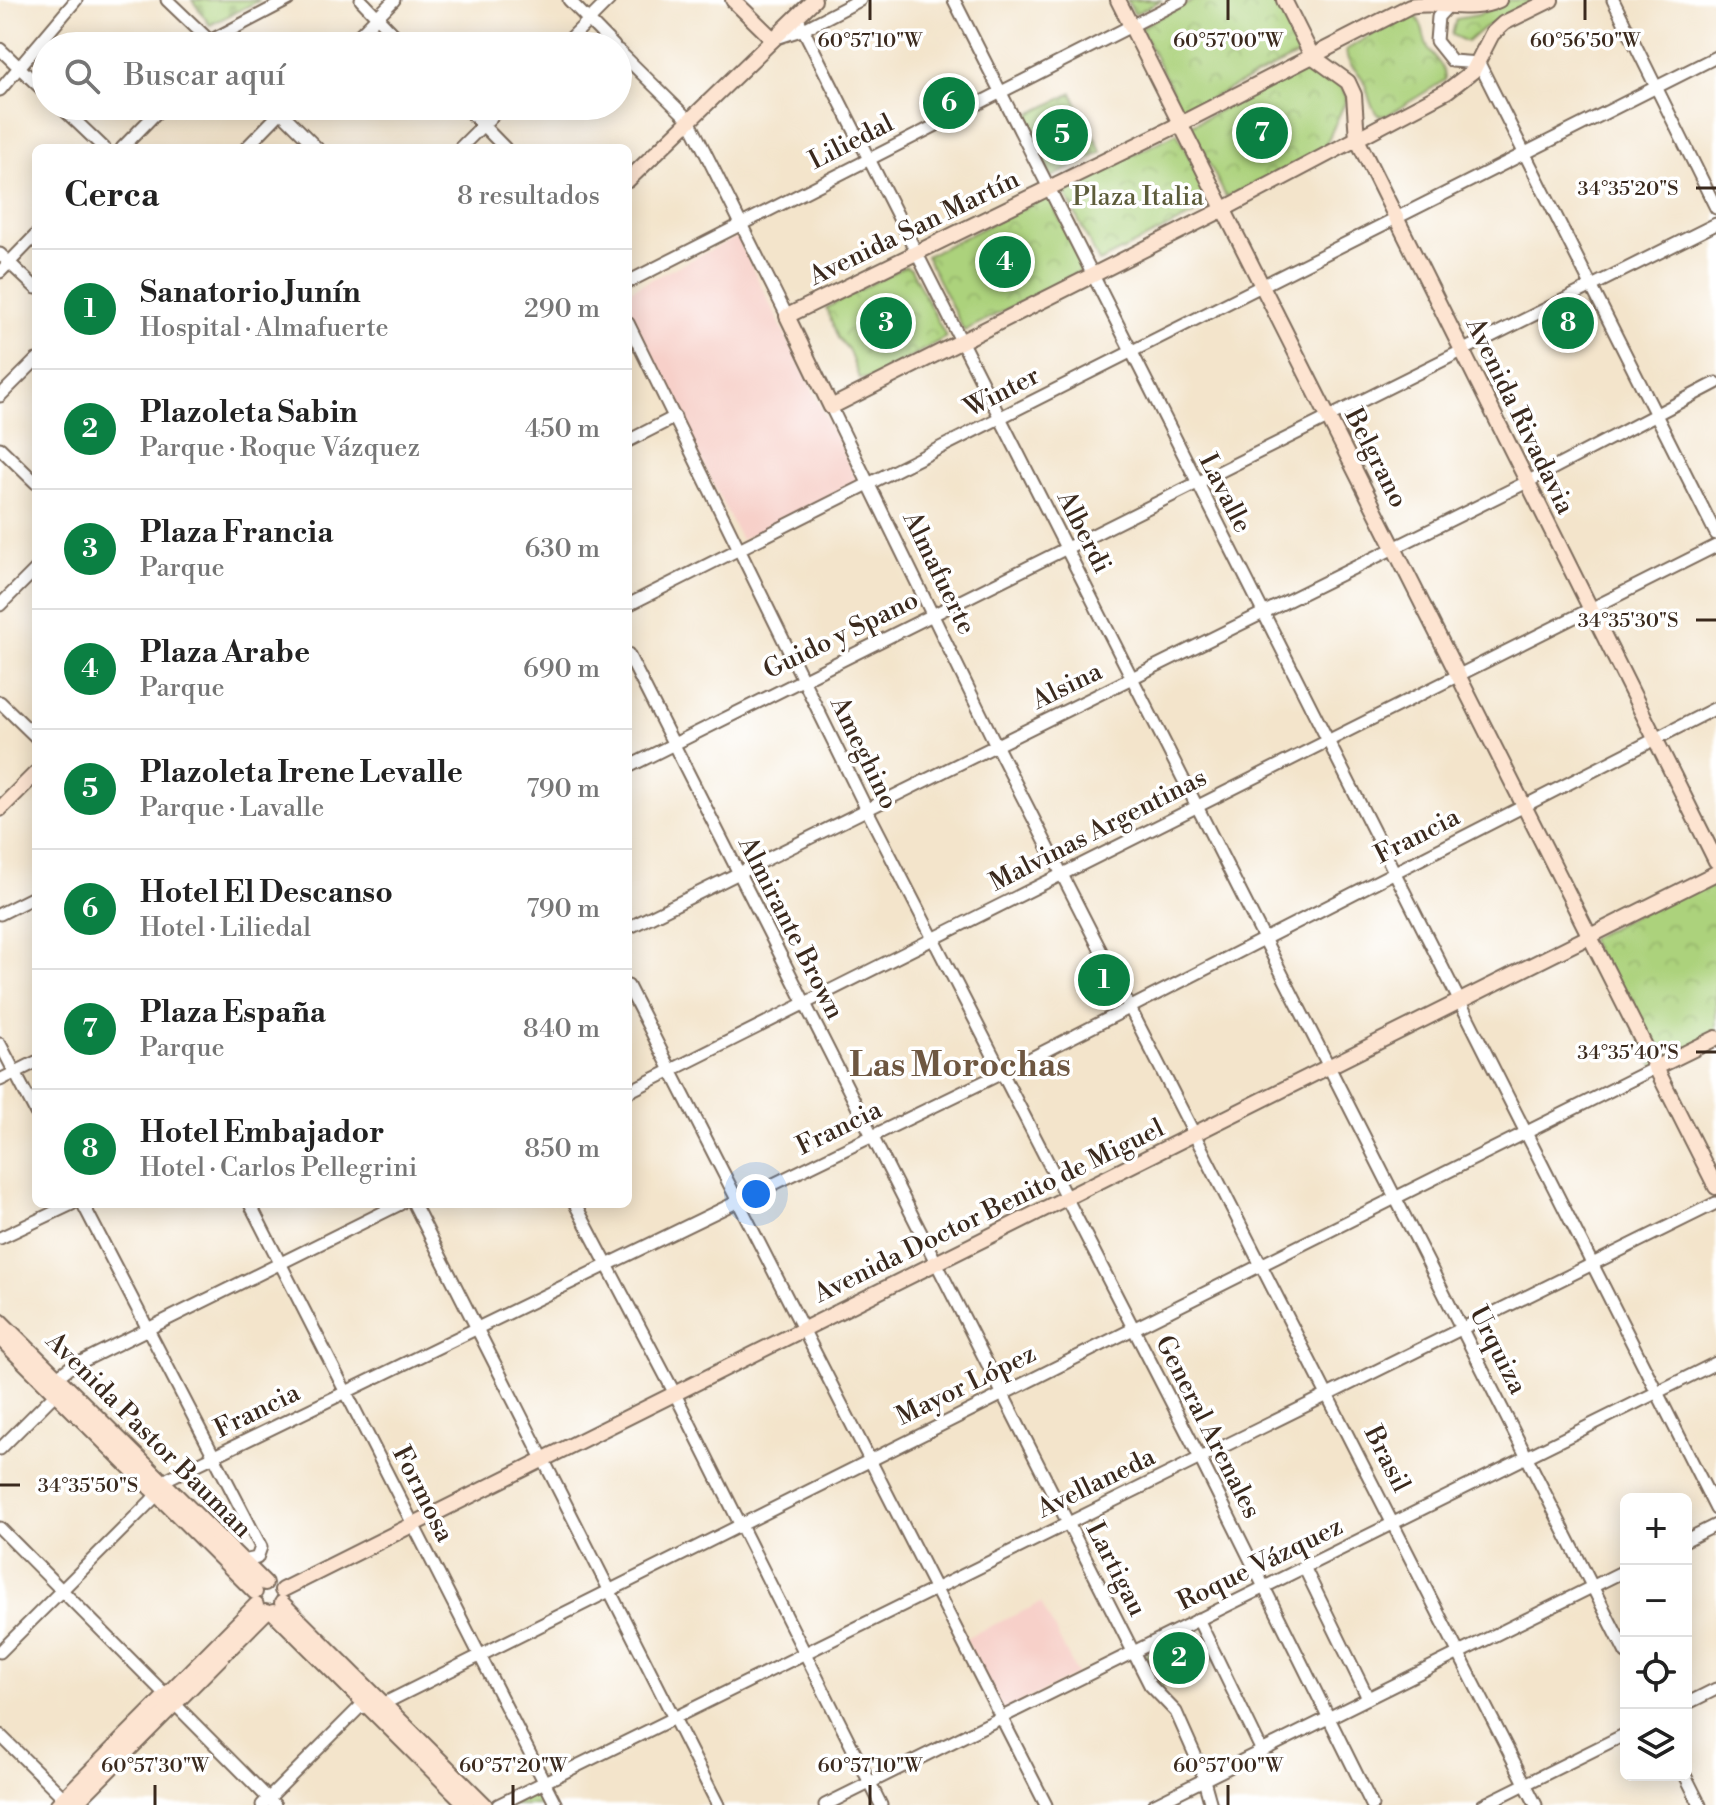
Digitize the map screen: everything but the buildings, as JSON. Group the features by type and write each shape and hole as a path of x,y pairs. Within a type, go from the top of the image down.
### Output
{"main road":[{"path":"733,0 773,39"},
{"path":"632,176 773,39 801,23 814,0"},
{"name":"Belgrano","path":"1118,0 1716,1187"},
{"name":"Avenida Rivadavia","path":"1284,0 1312,56 1348,82 1354,95 1357,139 1716,861"},
{"name":"Avenida San Martín","path":"787,316 1180,124 1418,3 1449,2 1479,6 1499,0"},
{"path":"831,407 1224,209 1447,91 1479,63 1492,34 1504,23 1551,0"},
{"name":"Almafuerte","path":"787,316 831,407"},
{"path":"0,809 32,781"},
{"name":"Avenida Doctor Benito de Miguel","path":"66,1803 173,1699 268,1600 413,1524 1716,873"},
{"name":"Mayor López","path":"1655,1068 1716,1038"},
{"name":"Avenida Pastor Bauman","path":"0,1321 56,1385 268,1600"},
{"name":"Avenida Pastor Bauman","path":"0,1338 56,1385"},
{"name":"Avenida Pastor Bauman","path":"160,1489 243,1561 268,1600"},
{"path":"268,1600 383,1704 475,1803"},
{"path":"268,1600 366,1705 475,1803"}],"street":[{"path":"49,32 76,0"},
{"path":"233,32 288,0"},
{"path":"361,0 391,32"},
{"path":"362,32 394,0"},
{"name":"Almafuerte","path":"569,0 599,32"},
{"path":"577,32 609,0"},
{"path":"801,23 860,0"},
{"name":"Lavalle","path":"954,0 1716,1509"},
{"name":"Liliedal","path":"632,280 1182,0"},
{"path":"1613,0 1716,208"},
{"path":"168,1 200,32"},
{"path":"1449,2 1438,17 1436,41 1452,61 1479,63 1716,534"},
{"name":"Alberdi","path":"801,23 1328,1069"},
{"path":"0,49 32,80"},
{"path":"0,90 32,52"},
{"name":"Winter","path":"632,603 1716,57"},
{"name":"Almafuerte","path":"632,64 689,120 787,316"},
{"path":"75,120 100,144"},
{"path":"126,144 149,120"},
{"path":"250,144 270,120"},
{"path":"292,120 313,144"},
{"path":"477,120 501,144"},
{"path":"464,144 489,120"},
{"name":"Guido y Spano","path":"632,765 1716,224"},
{"path":"0,272 5,258 32,238"},
{"path":"5,258 32,284"},
{"name":"Ameghino","path":"632,331 867,810 1068,1198"},
{"path":"0,396 32,364"},
{"name":"Alsina","path":"632,926 1527,482 1716,383"},
{"name":"Almafuerte","path":"831,407 996,745 1197,1134"},
{"path":"632,439 675,417"},
{"path":"0,448 32,479"},
{"name":"Malvinas Argentinas","path":"632,1090 1716,546"},
{"path":"0,605 32,573"},
{"name":"Almirante Brown","path":"632,662 936,1264"},
{"path":"0,702 32,733"},
{"name":"Francia","path":"0,1652 160,1489 214,1457 1002,1073 1716,708"},
{"path":"0,914 32,898"},
{"path":"632,994 1046,1805"},
{"path":"0,1044 32,1105"},
{"path":"0,1080 32,1064"},
{"name":"Mayor López","path":"366,1705 383,1704 1655,1068"},
{"name":"Urquiza","path":"1328,1069 1620,1640"},
{"name":"Brasil","path":"1197,1134 1536,1805"},
{"name":"General Arenales","path":"1068,1198 1372,1805"},
{"name":"Avellaneda","path":"498,1805 1716,1203"},
{"path":"0,1238 64,1208"},
{"path":"85,1208 261,1547 257,1558 243,1561"},
{"name":"Formosa","path":"252,1208 556,1805"},
{"path":"0,1449 56,1385 147,1328 392,1208"},
{"path":"416,1208 718,1805"},
{"path":"577,1208 675,1394 881,1805"},
{"name":"Lartigau","path":"936,1264 1152,1689 1176,1712 1211,1805"},
{"name":"Roque Vázquez","path":"825,1805 1716,1363"},
{"path":"1692,1537 1716,1525"},
{"path":"0,1528 173,1699 269,1803 366,1705"},
{"path":"1304,1567 1368,1698"},
{"path":"1153,1805 1620,1573"},
{"path":"1198,1619 1262,1751"},
{"path":"1692,1701 1716,1689"},
{"path":"0,1735 66,1803"},
{"path":"1483,1805 1620,1737"},
{"path":"1688,1781 1700,1805"}],"shaded area":[{"path":"737,237 858,482 741,540 632,321 632,289"},
{"path":"1041,1603 1077,1674 1003,1712 965,1638"}],"green space":[{"path":"192,0 260,0 210,25"},
{"path":"1127,0 1162,0 1134,14"},
{"path":"1194,0 1276,0 1302,53 1183,112 1140,27"},
{"path":"1509,0 1540,0 1483,28 1467,42 1452,35 1456,19 1478,15"},
{"path":"1414,14 1445,80 1386,116 1379,115 1346,50 1405,15"},
{"path":"1307,65 1340,86 1347,98 1322,153 1226,197 1190,126"},
{"path":"1072,93 1102,152 1052,177 1021,119"},
{"name":"Plaza Italia","path":"1177,133 1213,205 1099,262 1063,189"},
{"path":"1048,196 1085,269 964,331 926,256"},
{"path":"905,266 911,269 946,337 871,379 859,378 848,349 838,338 826,308"},
{"path":"1716,873 1716,1038 1655,1068 1589,939"},
{"path":"1197,1630 1212,1661 1161,1686 1145,1654"},
{"path":"541,1787 550,1805 510,1805"}],"place":[{"name":"Hotel El Descanso","path":"949,103"},
{"name":"Plaza España","path":"1262,133"},
{"name":"Plazoleta Irene Levalle","path":"1062,135"},
{"name":"Plaza Arabe","path":"1005,262"},
{"name":"Plaza Francia","path":"886,323"},
{"name":"Hotel Embajador","path":"1568,323"},
{"name":"Sanatorio Junín","path":"1104,980"},
{"name":"Plazoleta Sabin","path":"1179,1658"}],"district":[{"name":"Las Morochas","path":"960,1066"}]}
